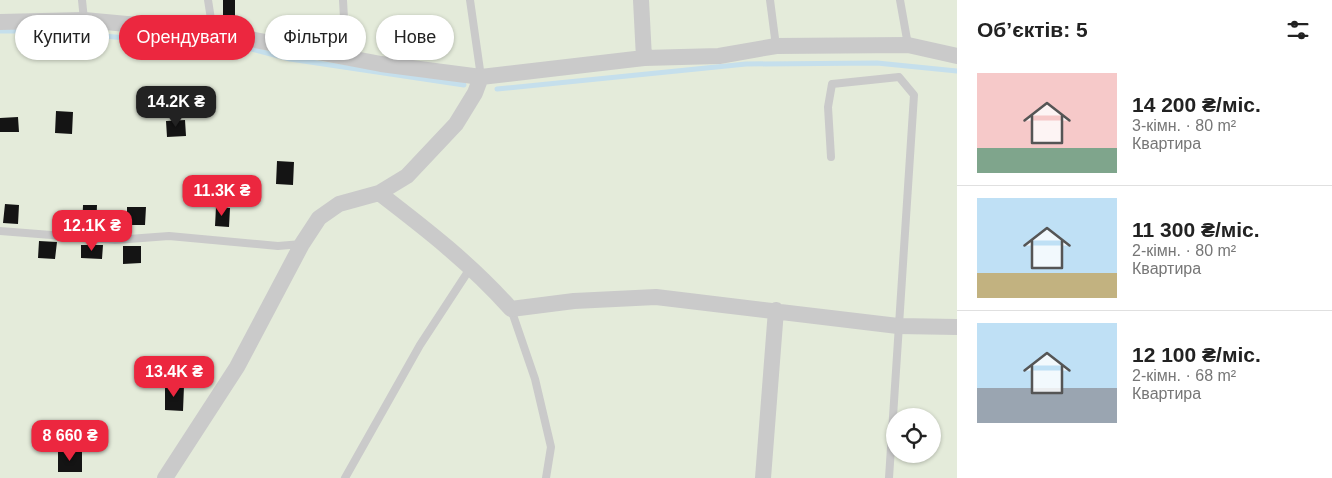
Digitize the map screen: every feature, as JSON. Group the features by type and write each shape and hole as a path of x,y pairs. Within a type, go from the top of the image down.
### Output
{"street":[{"path":"641,0 644,58"},
{"path":"0,22 15,22"},
{"path":"364,60 482,77 644,58 719,56 776,46 908,45 957,56"},
{"path":"165,478 237,367 302,244 319,218 338,204 379,193 407,176 456,124 475,93 482,77"},
{"path":"379,193 432,233 471,267 511,309 574,301 656,297 898,326 957,327"},
{"path":"763,478 776,310"}],"lane":[{"path":"82,0 84,15"},
{"path":"208,0 210,15"},
{"path":"344,0 345,15"},
{"path":"470,0 482,77"},
{"path":"770,0 776,46"},
{"path":"900,0 908,45"},
{"path":"831,157 828,107 832,84 899,77 914,95 889,478"},
{"path":"0,231 115,240 169,236 278,246 302,244"},
{"path":"345,478 420,345 471,267"},
{"path":"511,309 535,378 551,447 546,478"}],"green space":[{"path":"0,0 957,0 957,478 0,478"}],"building":[{"path":"223,0 235,0 235,15 223,15"},
{"path":"56,111 73,112 72,134 55,133"},
{"path":"18,117 19,132 0,132 0,118"},
{"path":"185,120 186,136 167,137 166,121"},
{"path":"277,161 294,162 293,185 276,184"},
{"path":"5,204 19,205 18,224 3,223"},
{"path":"83,205 97,205 96,232 82,232"},
{"path":"127,207 146,207 145,225 127,225"},
{"path":"216,207 230,208 229,227 215,226"},
{"path":"39,241 57,242 55,259 38,258"},
{"path":"81,245 103,245 102,259 81,258"},
{"path":"123,246 141,246 141,263 123,264"},
{"path":"165,386 184,386 183,411 165,410"},
{"path":"42,427 55,428 54,446 40,445"},
{"path":"58,452 82,452 82,472 58,472"}],"waterway":[{"path":"0,31 46,31 138,39 216,40 290,59 464,85"},
{"path":"497,89 746,64 877,63 957,71"}]}
